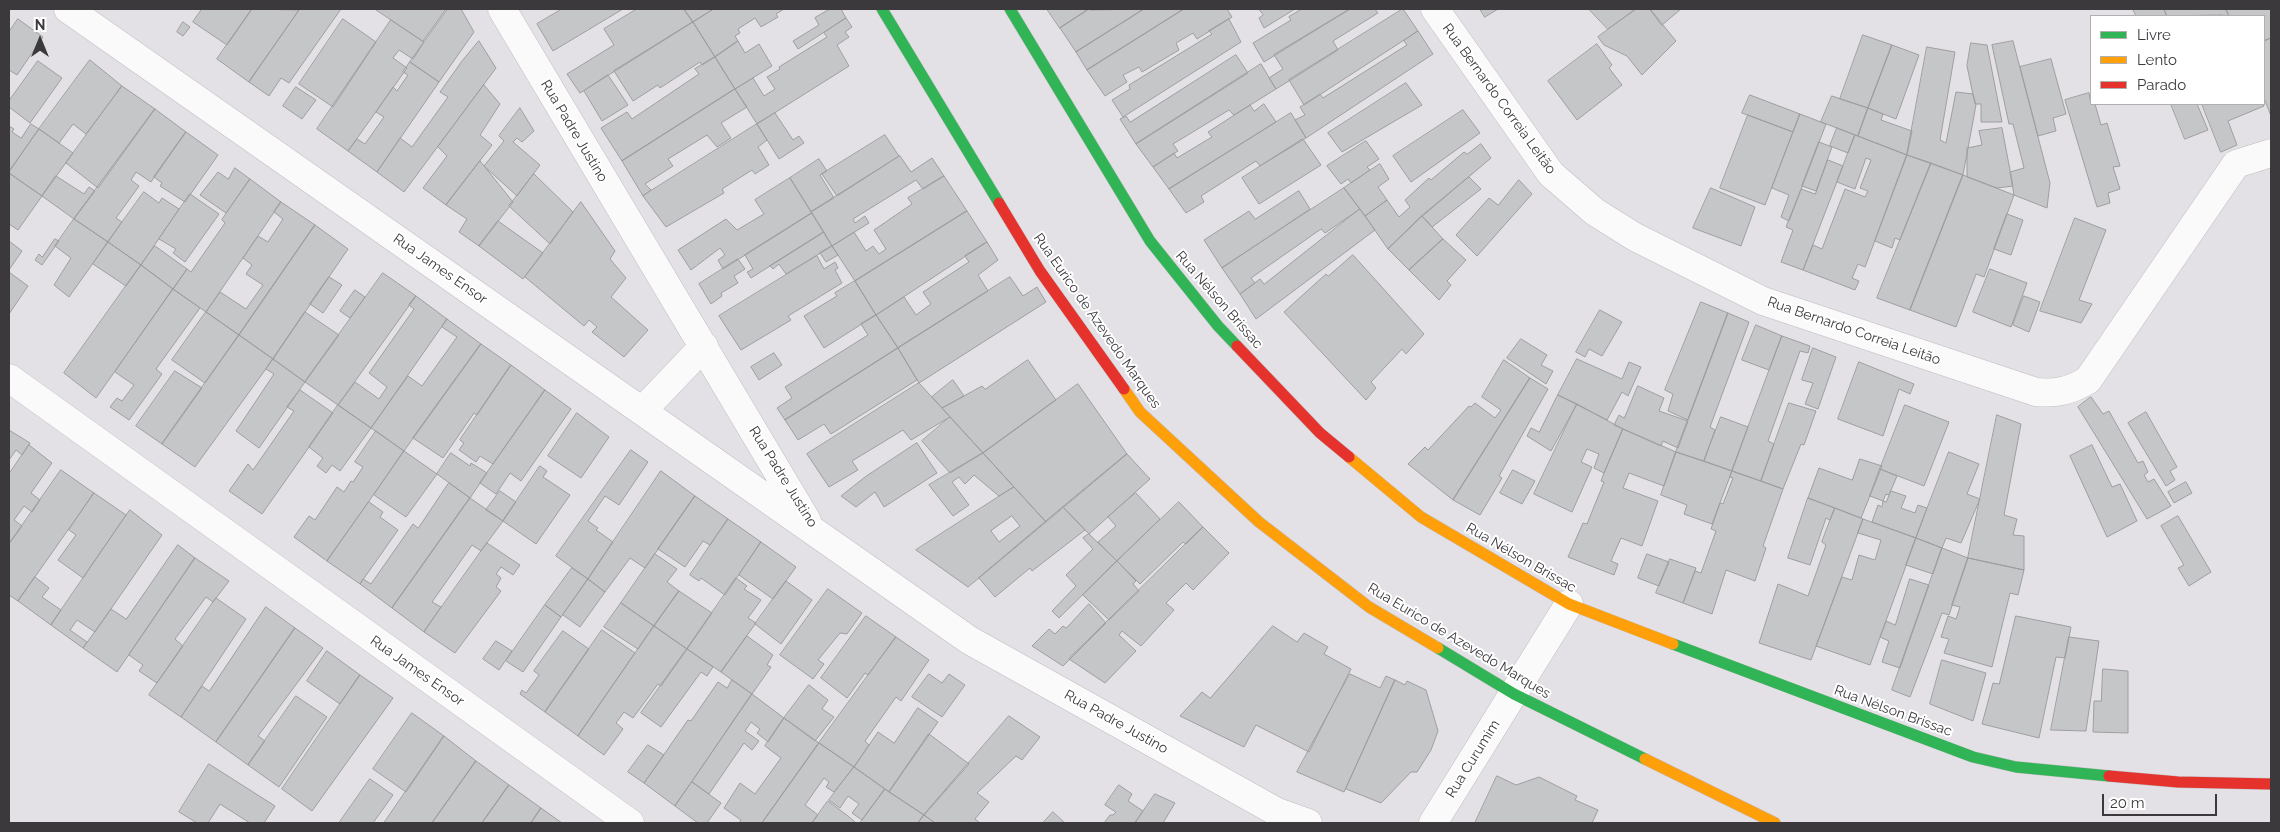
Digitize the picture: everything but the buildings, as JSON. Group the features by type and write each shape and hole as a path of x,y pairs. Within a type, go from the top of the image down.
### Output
{"street":[{"name":"Rua James Ensor","path":"68,9 812,529"},
{"name":"Rua Padre Justino","path":"502,9 812,529 969,640 1278,818 1308,823"},
{"name":"Rua Eurico de Azevedo Marques","path":"882,9 1040,271 1140,412 1258,522 1369,607 1514,694 1775,823"},
{"name":"Rua Nélson Brissac","path":"1010,9 1150,241 1218,326 1320,432 1421,517 1570,604 1982,760 2016,767 2178,782 2271,784"},
{"name":"Rua Bernardo Correia Leitão","path":"1435,9 1551,174 1595,212 1635,237 1764,301 2036,392 2055,394 2073,389 2088,380 2236,164 2271,154"},
{"path":"642,410 704,346"},
{"name":"Rua James Ensor","path":"9,378 630,823"},
{"name":"Rua Curumim","path":"1433,823 1570,604"}],"traffic: fast":[{"path":"882,9 999,203"},
{"path":"1010,9 1150,241 1218,326 1237,346"},
{"path":"1673,644 1973,757 2016,767 2109,776"},
{"path":"1438,648 1514,694 1645,759"}],"traffic: slow":[{"path":"1124,389 1140,412 1259,522 1369,607 1438,648"},
{"path":"1349,457 1421,517 1569,604 1673,644"},
{"path":"1645,759 1775,823"}],"traffic: jam":[{"path":"999,203 1040,271 1124,389"},
{"path":"1237,346 1320,433 1349,457"},
{"path":"2109,776 2178,782 2271,784"}]}
